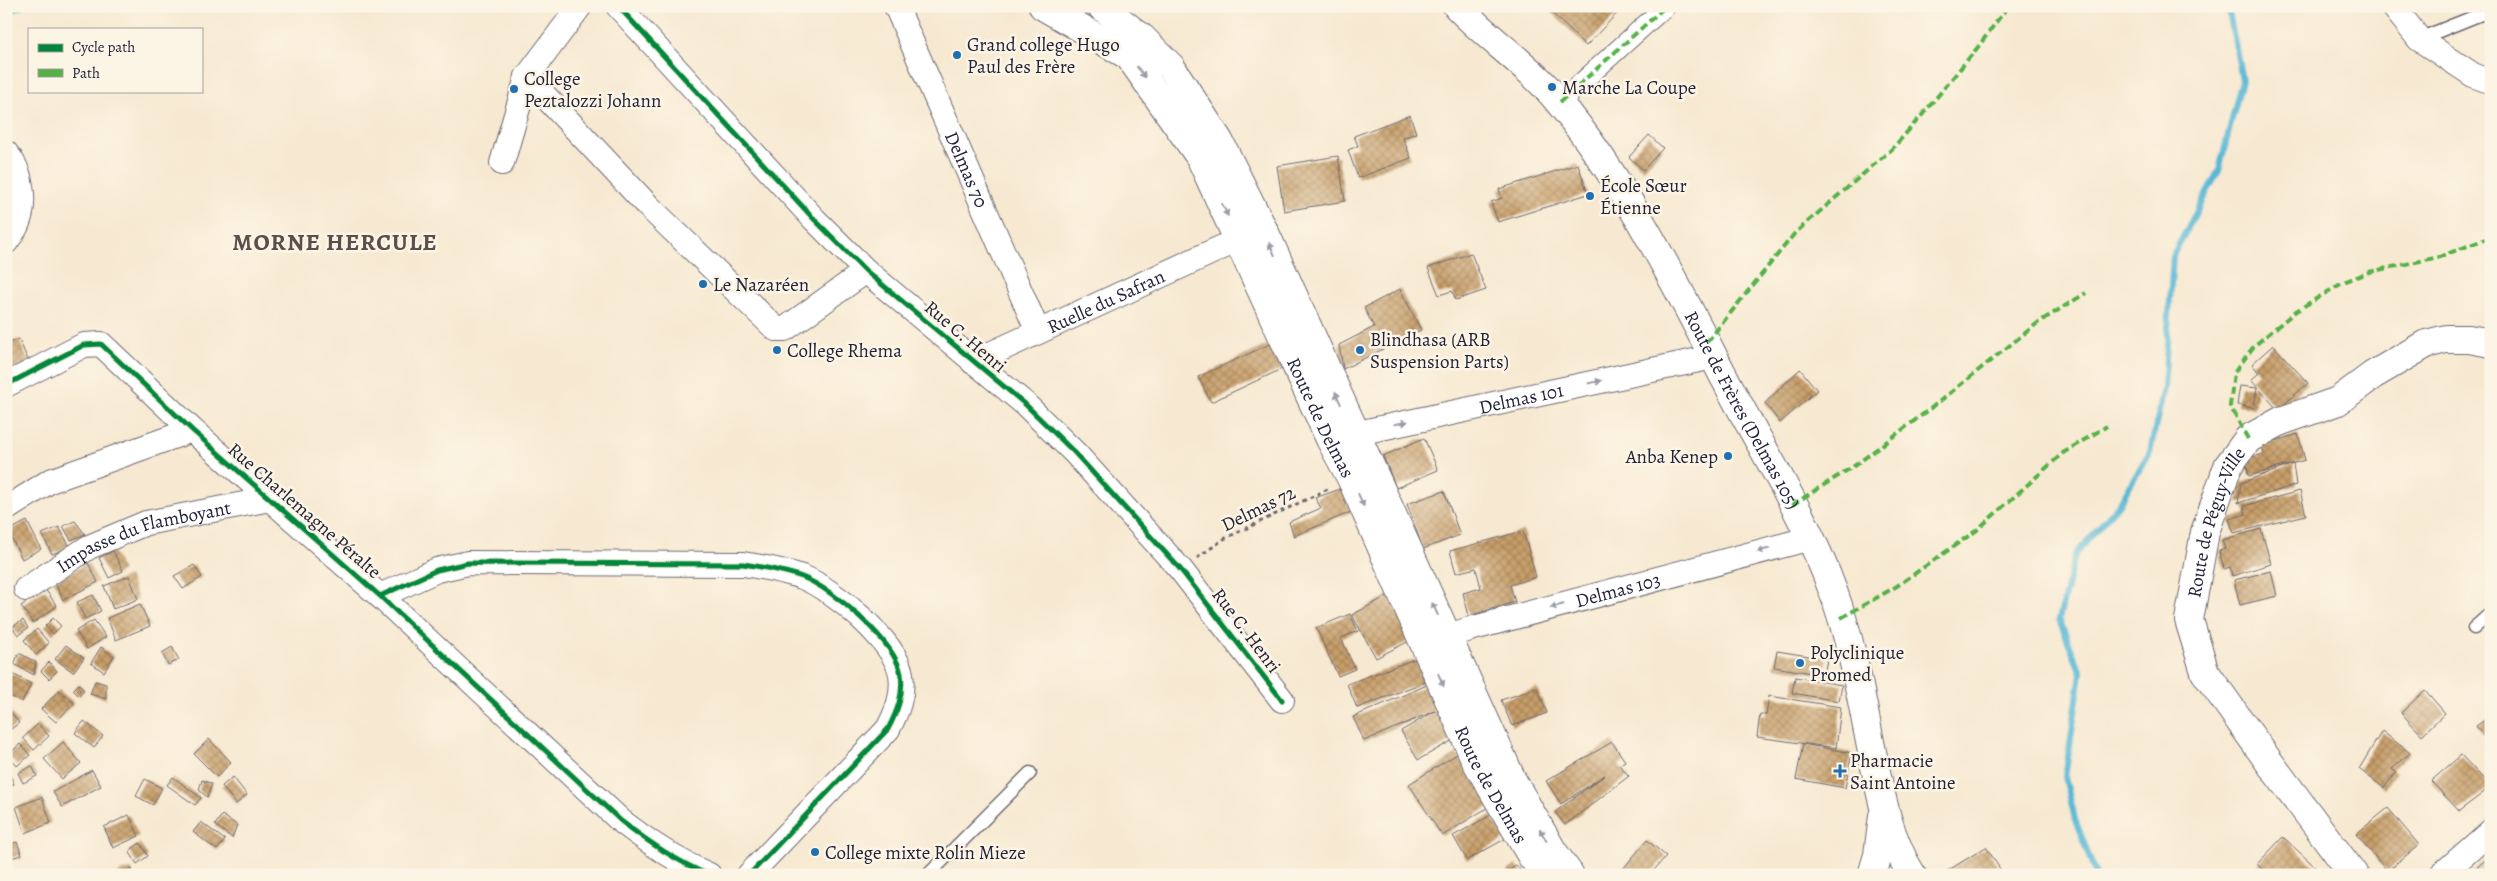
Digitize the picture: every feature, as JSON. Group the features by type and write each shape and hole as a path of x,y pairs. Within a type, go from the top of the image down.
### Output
{"main road":[{"name":"Route de Frères (Delmas 105)","path":"1457,6 1539,79 1560,102 1606,164 1655,244 1713,357 1811,538 1834,592 1857,676 1884,804 1894,838 1912,875"},
{"name":"Route de Delmas","path":"1049,7 1114,19 1142,38 1171,67 1219,141 1266,235 1342,436 1351,478 1512,780 1552,850 1570,875"},
{"name":"Route de Delmas","path":"1114,19 1129,56 1152,86 1200,157 1240,239 1342,436 1436,640 1476,761 1532,857 1546,875"},
{"name":"Route de Péguy-Ville","path":"2354,875 2272,766 2205,672 2189,620 2205,532 2228,466 2248,439 2281,421 2338,401 2373,375 2426,344 2446,339 2469,339 2491,343"},
{"path":"1872,875 1881,841 1884,804"}],"street":[{"path":"502,163 526,78 580,6"},
{"name":"Rue C. Henri","path":"618,6 814,219 866,271 1025,404 1075,453 1181,570 1282,700"},
{"name":"Delmas 70","path":"896,6 1038,332"},
{"path":"1560,102 1666,6"},
{"path":"2393,6 2419,39 2473,75 2491,82"},
{"path":"526,78 648,206 776,329 785,329 866,271"},
{"path":"6,153 15,162 21,193 18,224 6,242"},
{"name":"Ruelle du Safran","path":"973,362 1240,239"},
{"name":"Rue Charlemagne Péralte","path":"6,385 84,345 101,344 192,430 380,596 622,821 658,850 709,875"},
{"name":"Delmas 101","path":"1342,436 1713,357"},
{"path":"6,509 50,481 192,430"},
{"name":"Impasse du Flamboyant","path":"26,589 89,546 146,523 270,499"},
{"name":"Delmas 103","path":"1436,640 1811,538"},
{"path":"380,596 438,570 468,563 743,564 775,568 804,578 852,609 872,628 889,651 900,673 901,692 898,710 888,729 749,875"},
{"path":"2441,875 2491,831"}],"lane":[{"path":"2419,39 2491,10"},
{"path":"2474,628 2491,613"},
{"path":"928,875 1030,773"}],"building":[{"path":"1545,6 1624,6 1586,46"},
{"path":"1410,115 1416,133 1403,138 1411,158 1358,178 1348,150 1358,146 1354,136"},
{"path":"1649,135 1663,148 1643,170 1629,157"},
{"path":"1338,156 1345,201 1284,211 1277,166"},
{"path":"1578,164 1588,194 1498,222 1491,202 1502,198 1499,189"},
{"path":"1471,253 1486,290 1456,300 1452,291 1439,295 1428,268"},
{"path":"1400,289 1421,330 1343,369 1339,345 1374,327 1364,308"},
{"path":"19,339 32,370 6,379 6,344"},
{"path":"1272,343 1284,368 1211,402 1198,377"},
{"path":"2273,345 2308,383 2278,410 2251,380 2259,373 2252,364"},
{"path":"1800,369 1817,390 1780,423 1765,403"},
{"path":"2240,386 2257,388 2254,408 2237,405"},
{"path":"2298,434 2305,460 2249,476 2245,459 2264,454 2262,445"},
{"path":"1424,438 1438,470 1396,488 1383,456"},
{"path":"2293,464 2296,485 2238,503 2241,483"},
{"path":"1343,488 1351,512 1294,536 1289,522 1321,508 1315,498"},
{"path":"1444,491 1460,535 1423,549 1407,504"},
{"path":"2300,491 2306,515 2234,533 2229,519 2246,514 2244,506"},
{"path":"27,521 41,549 22,559 8,531"},
{"path":"75,521 85,534 71,540 63,526"},
{"path":"59,527 70,547 52,554 42,534"},
{"path":"2261,529 2271,564 2232,576 2230,567 2224,569 2219,551 2225,549 2222,540"},
{"path":"1523,531 1536,577 1510,585 1515,602 1469,616 1463,593 1481,588 1476,568 1456,573 1450,551"},
{"path":"113,551 123,571 109,578 99,558"},
{"path":"88,563 98,582 63,600 54,581"},
{"path":"194,565 202,577 183,589 174,576"},
{"path":"2271,571 2277,596 2240,605 2234,580"},
{"path":"129,576 138,599 113,609 104,586"},
{"path":"45,589 57,606 33,623 21,606"},
{"path":"93,595 101,611 85,619 77,602"},
{"path":"1389,595 1413,639 1376,658 1352,615"},
{"path":"140,604 150,626 116,640 107,618"},
{"path":"1350,614 1358,631 1341,638 1355,669 1338,676 1316,628"},
{"path":"53,618 61,626 53,634 45,626"},
{"path":"23,620 28,628 18,635 12,627"},
{"path":"94,620 106,637 87,649 76,631"},
{"path":"37,629 49,643 36,655 24,640"},
{"path":"66,645 84,658 73,672 55,659"},
{"path":"101,647 114,656 104,672 91,663"},
{"path":"172,647 179,660 168,665 162,653"},
{"name":"Polyclinique Promed","path":"1777,651 1827,659 1824,675 1774,667"},
{"path":"19,653 36,662 34,675 14,664"},
{"path":"1415,659 1425,682 1357,708 1347,684"},
{"path":"49,662 57,671 49,679 41,671"},
{"path":"9,672 31,684 22,702 6,694 6,677"},
{"path":"1795,677 1842,685 1839,701 1792,693"},
{"path":"95,681 106,684 106,699 90,694"},
{"path":"79,684 84,690 79,696 73,690"},
{"path":"1427,685 1438,710 1455,739 1418,760 1401,731 1435,711 1364,741 1353,717"},
{"path":"1537,688 1547,713 1512,726 1501,700"},
{"path":"59,690 74,703 56,722 41,709"},
{"path":"2425,690 2445,713 2422,735 2401,713"},
{"path":"1769,696 1841,707 1836,748 1757,737 1760,714 1766,715"},
{"path":"6,706 19,723 6,733"},
{"path":"2491,716 2491,743 2476,726"},
{"path":"84,721 103,736 94,748 75,733"},
{"path":"38,724 49,736 34,750 23,738"},
{"path":"2382,731 2410,753 2392,769 2396,772 2384,788 2359,769"},
{"path":"209,739 231,762 217,777 194,754"},
{"path":"63,742 81,763 62,779 44,759"},
{"path":"1612,742 1625,761 1619,765 1629,776 1565,825 1555,812 1605,775 1561,804 1546,781"},
{"path":"20,744 30,755 17,766 8,755"},
{"path":"1803,744 1852,753 1845,788 1796,779"},
{"path":"1457,754 1490,806 1442,836 1409,784"},
{"path":"2461,755 2491,787 2459,811 2431,781"},
{"path":"32,766 37,776 23,783 18,773"},
{"path":"92,770 101,786 62,807 53,792"},
{"path":"8,771 14,784 6,787 6,772"},
{"path":"173,777 201,798 195,805 167,785"},
{"path":"233,777 247,795 236,804 222,786"},
{"path":"145,779 162,788 153,805 136,796"},
{"path":"202,780 212,784 207,797 199,790"},
{"path":"42,797 51,823 25,833 16,807"},
{"path":"2388,808 2419,845 2387,871 2356,834"},
{"path":"129,815 139,836 113,848 104,827"},
{"path":"222,815 237,825 232,838 215,825"},
{"path":"1491,815 1505,839 1467,860 1453,836"},
{"path":"201,822 225,840 217,850 193,832"},
{"path":"2283,837 2324,875 2268,875 2257,864"},
{"path":"1647,840 1666,856 1650,875 1618,875"},
{"path":"17,842 22,855 7,859 6,845"},
{"path":"140,843 148,856 137,864 129,851"},
{"path":"1986,847 2004,875 1949,875 1947,871"},
{"path":"2490,856 2491,875 2468,875"},
{"path":"1516,865 1524,875 1503,875"},
{"path":"132,869 133,875 118,875 119,872"}],"waterway":[{"path":"6,13 22,6"},
{"path":"2096,875 2075,819 2065,777 2081,673 2059,619 2075,555 2119,504 2150,452 2164,388 2173,255 2219,170 2242,80 2228,6"}],"marked path":[{"path":"1560,102 1666,6"},
{"path":"1707,342 1795,233 1892,149 1978,47 2008,6"},
{"path":"2248,439 2230,406 2234,373 2254,346 2296,311 2344,282 2369,272 2439,257 2491,237"},
{"path":"1792,505 1854,466 1930,409 2039,322 2086,293"},
{"path":"1841,618 1897,586 1977,530 2063,453 2107,426"}],"cycle path":[{"path":"618,6 814,219 866,271 1025,404 1075,453 1181,570 1282,700"},
{"path":"6,385 84,345 101,344 192,430 380,596 621,821 642,837 685,864 709,875"},
{"path":"380,596 437,570 468,563 743,564 802,577 815,583 845,604 875,632 896,661 902,682 897,710 888,729 749,875"}],"place":[{"name":"Grand college Hugo Paul des Frère","path":"957,55"},
{"name":"Marche La Coupe","path":"1552,87"},
{"name":"College Peztalozzi Johann","path":"514,89"},
{"name":"École Sœur Étienne","path":"1590,196"},
{"name":"Le Nazaréen","path":"703,284"},
{"name":"College Rhema","path":"777,350"},
{"name":"Blindhasa (ARB Suspension Parts)","path":"1360,350"},
{"name":"Anba Kenep","path":"1728,456"},
{"name":"Polyclinique Promed","path":"1800,663"},
{"name":"Pharmacie Saint Antoine","path":"1840,771"},
{"name":"College mixte Rolin Mieze","path":"815,852"}],"district":[{"name":"MORNE HERCULE","path":"335,242"}]}
